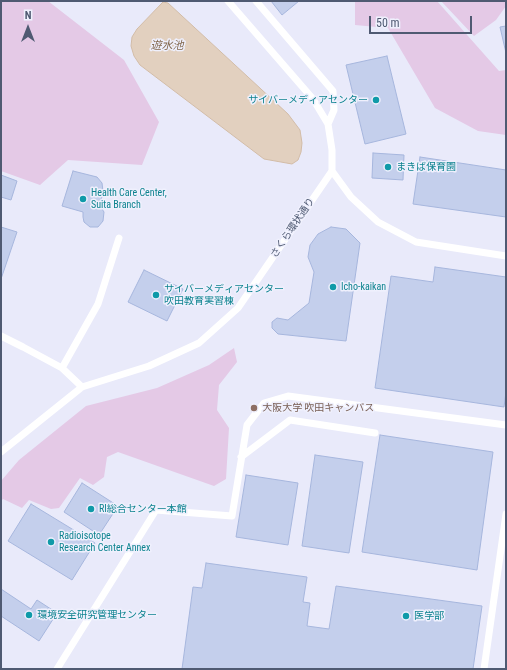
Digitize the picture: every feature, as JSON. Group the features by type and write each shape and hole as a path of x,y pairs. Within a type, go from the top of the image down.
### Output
{"lane":[{"path":"228,1 313,99 328,124 332,150 332,171 351,198 378,222 416,242 506,256"},
{"path":"256,1 333,92 334,110 328,124"},
{"name":"さくら環状通り","path":"82,387 149,366 198,343 238,308 332,171"},
{"path":"62,368 98,304 119,238"},
{"path":"1,336 62,368 82,387 1,452"},
{"path":"57,669 156,510 232,516 247,424 264,403 288,396 506,425"},
{"path":"241,457 290,420 375,433"},
{"path":"484,669 506,514"}],"shaded area":[{"path":"1,1 48,1 124,60 159,122 142,165 68,160 40,185 1,171"},
{"path":"355,1 437,1 499,71 506,70 506,135 478,131 435,108 388,28 355,25"},
{"path":"441,1 506,1 506,6 496,20 474,36"},
{"path":"234,348 237,362 219,385 217,410 229,428 226,479 214,486 118,452 107,457 104,477 93,485 80,478 59,508 51,509 29,500 22,508 3,499 1,501 1,481 19,460 86,406 157,388 209,365"}],"water":[{"name":"遊水池","path":"163,2 168,3 288,114 300,130 302,143 298,160 292,164 264,159 140,65 134,56 131,46 132,37 137,29"}],"building":[{"path":"271,1 299,1 282,15"},
{"path":"506,26 506,53 500,27"},
{"name":"サイバーメディアセンター","path":"387,56 406,134 365,144 346,65"},
{"name":"まきば保育園","path":"373,153 404,155 403,180 372,178"},
{"path":"420,157 506,170 506,217 413,204"},
{"name":"Health Care Center, Suita Branch","path":"73,171 97,177 102,183 103,191 100,206 104,212 103,221 98,227 90,227 84,222 83,212 62,206"},
{"path":"1,175 17,181 11,200 1,197"},
{"path":"1,227 17,232 1,279"},
{"name":"Icho-kaikan","path":"331,227 346,229 360,243 346,341 278,334 272,328 272,322 277,318 288,320 309,303 314,272 308,257 310,245 318,234"},
{"path":"435,267 506,277 506,392 504,407 375,388 391,276 433,282"},
{"name":"サイバーメディアセンター 吹田教育実習棟","path":"144,270 183,289 167,321 128,302"},
{"path":"380,435 493,452 477,570 362,552"},
{"path":"315,455 363,462 349,553 302,546"},
{"path":"246,475 298,483 288,545 236,537"},
{"name":"RI総合センター本館","path":"82,483 118,506 99,535 64,512"},
{"name":"Radioisotope Research Center Annex","path":"31,504 95,543 72,580 8,541"},
{"name":"医学部","path":"206,563 307,577 303,602 310,603 307,626 329,629 336,586 482,606 473,669 182,669 193,587 202,588"},
{"name":"環境安全研究管理センター","path":"1,589 31,609 37,600 57,613 39,641 1,616"}],"place":[{"name":"サイバーメディアセンター","path":"376,100"},
{"name":"まきば保育園","path":"388,167"},
{"name":"Health Care Center, Suita Branch","path":"83,199"},
{"name":"Icho-kaikan","path":"333,287"},
{"name":"サイバーメディアセンター 吹田教育実習棟","path":"156,295"},
{"name":"大阪大学 吹田キャンパス","path":"254,408"},
{"name":"RI総合センター本館","path":"91,509"},
{"name":"Radioisotope Research Center Annex","path":"51,542"},
{"name":"環境安全研究管理センター","path":"29,615"},
{"name":"医学部","path":"406,616"}]}
